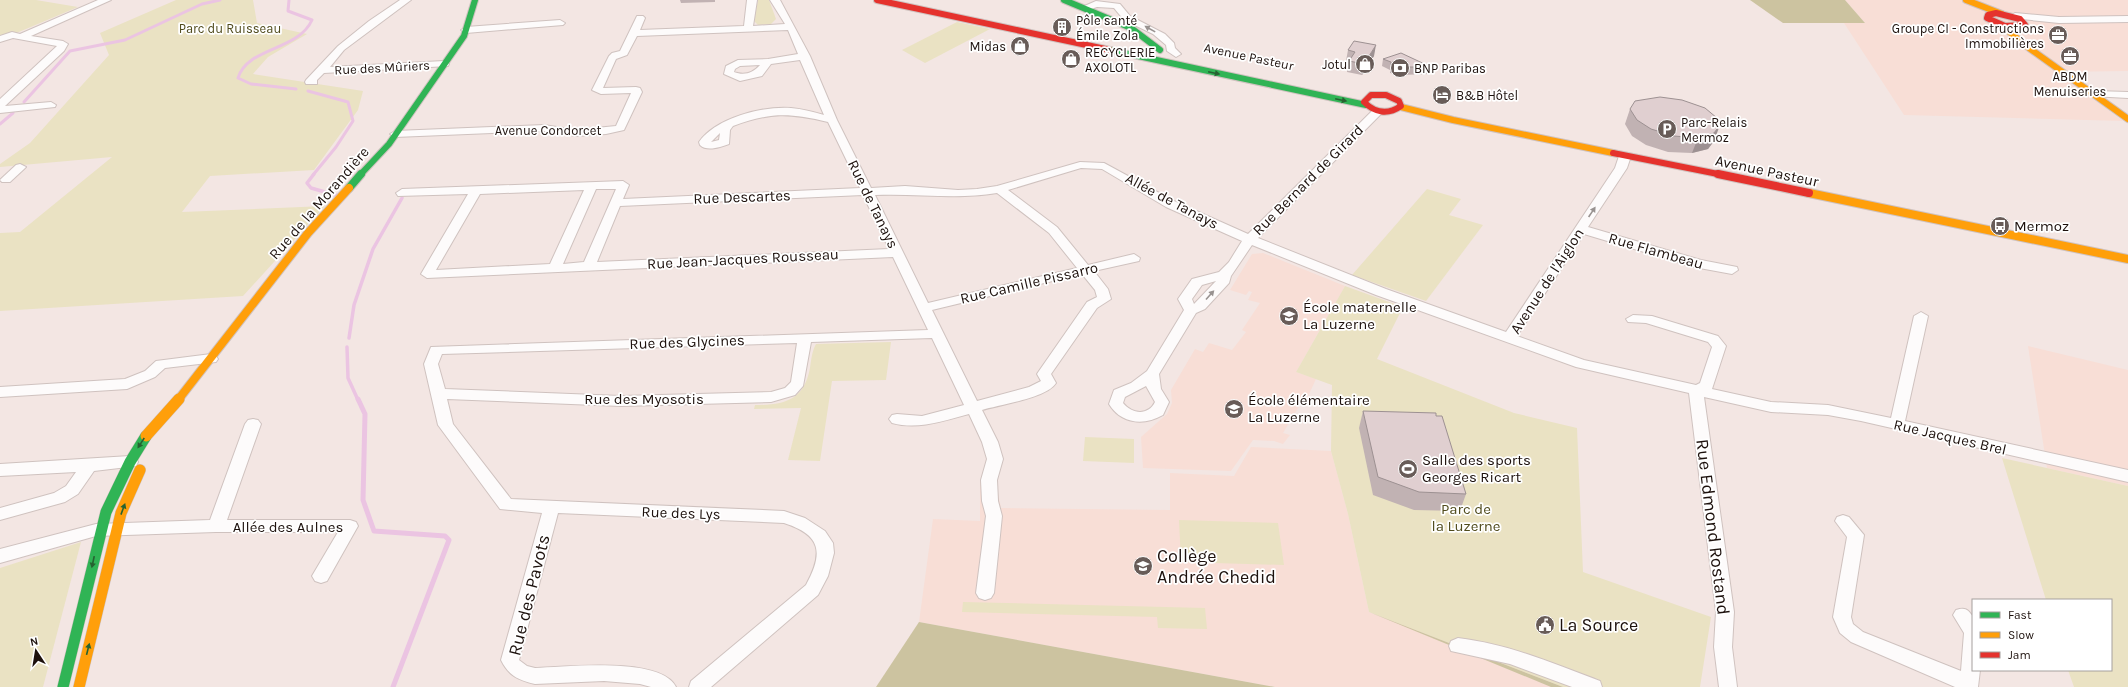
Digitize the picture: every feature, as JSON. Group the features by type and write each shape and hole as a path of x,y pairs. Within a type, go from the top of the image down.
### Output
{"street":[{"path":"0,45 106,0"},
{"path":"313,82 310,82 341,48 372,23 406,0"},
{"name":"Rue de la Morandière","path":"79,687 110,529 112,497 130,462 143,440 157,422 167,414 211,359 308,233 389,144 466,30 475,0"},
{"path":"748,28 752,0"},
{"name":"Rue de Tanays","path":"775,0 791,27 832,120 990,442 995,459 989,480 990,501 994,516 993,536 985,593"},
{"name":"Avenue Pasteur","path":"877,0 1366,105 1378,111 1393,111 1401,107 1453,120 1625,156 2128,259"},
{"path":"1064,0 1131,28 1145,37 1160,50"},
{"path":"1965,0 2002,14"},
{"path":"1965,0 1986,16 1990,21 2001,25 2024,25 2059,20"},
{"path":"1085,8 1096,4 1117,6 1128,18 1166,39 1171,45 1170,49 1178,57 1173,60 1157,60"},
{"path":"1986,16 1991,14 2002,14 2059,20 2128,19"},
{"path":"2015,16 2024,25"},
{"name":"Avenue Condorcet","path":"395,134 544,128 576,133 606,131 620,128 637,92 636,90 597,90 612,58 615,55 624,53 640,18"},
{"path":"466,30 560,23"},
{"path":"2001,25 2022,43 2128,119"},
{"path":"2022,43 2018,33 2024,25"},
{"path":"634,33 791,27"},
{"path":"0,39 12,35 63,44 61,49 0,105"},
{"path":"1136,48 1145,41 1145,37"},
{"name":"Avenue Pasteur","path":"1118,51 1136,48 1160,50 1220,64"},
{"path":"768,62 805,56"},
{"name":"Rue des Mûriers","path":"320,70 444,64"},
{"name":"Avenue Pasteur","path":"1358,92 1374,95 1386,95 1396,98 1401,103 1401,107"},
{"path":"2095,94 2128,95"},
{"path":"1366,105 1366,98 1374,95"},
{"path":"0,110 51,105"},
{"path":"730,122 784,111 832,120"},
{"name":"Rue Bernard de Girard","path":"1378,111 1249,240 1381,292 1509,338"},
{"name":"Avenue de l'Aiglon","path":"1625,156 1621,168 1509,338 1600,370 1771,407"},
{"name":"Allée de Tanays","path":"1095,164 1110,168 1170,204 1249,240"},
{"name":"Rue Descartes","path":"617,199 866,188 977,193 999,189 1080,165 1095,164"},
{"path":"2,182 20,167"},
{"path":"402,193 623,184 589,266"},
{"path":"476,191 427,274 555,268 592,186"},
{"path":"897,419 922,421 1034,391 1049,383 1044,374 1092,305 1104,299 1101,290 1053,230 999,189"},
{"name":"Rue Flambeau","path":"1580,229 1699,264 1732,270"},
{"path":"1191,310 1184,299 1197,282 1224,275 1234,264 1249,240"},
{"name":"Rue Jean-Jacques Rousseau","path":"555,268 896,253"},
{"name":"Rue Camille Pissarro","path":"924,308 1134,258"},
{"path":"1152,374 1191,310 1200,306 1224,280 1224,275"},
{"path":"1897,425 1921,316"},
{"path":"1632,318 1646,319 1713,339 1719,346 1706,386 1696,391"},
{"name":"Rue des Glycines","path":"436,350 937,334"},
{"name":"Rue des Myosotis","path":"439,394 621,401 771,397 790,392 798,383 805,338"},
{"name":"Rue des Lys","path":"436,350 431,364 446,425 506,505 784,517 808,526 818,533 826,549 827,561 822,574 812,590 698,687"},
{"path":"0,392 127,384 150,374 161,364 211,359"},
{"name":"Rue Edmond Rostand","path":"1696,391 1725,612 1723,647 1728,687"},
{"name":"Rue Jacques Brel","path":"1771,407 1828,410 2128,476"},
{"name":"Rue de la Morandière","path":"156,440 166,421 167,414"},
{"name":"Allée des Aulnes","path":"216,526 253,424"},
{"name":"Rue de la Morandière","path":"63,687 110,529 121,513 146,460"},
{"path":"0,470 89,466 130,462"},
{"path":"0,514 59,498 72,490 89,466"},
{"name":"Rue des Pavots","path":"551,508 510,660 513,668 521,673 535,676 624,673 641,675 667,687"},
{"path":"1843,521 1856,535 1842,617 1846,628 1857,637 1961,680 1968,687"},
{"name":"Allée des Aulnes","path":"0,556 86,532 110,529 216,526 350,526 321,576"},
{"path":"1962,614 1972,630"},
{"path":"1968,687 1972,643"},
{"path":"1458,646 1476,647 1530,662 1592,687"}],"shaded area":[{"path":"1750,0 1845,0 1865,23 1783,23"},
{"path":"1845,0 2128,0 2128,71 2057,72 2123,121 1904,115 1844,23 1865,23"},
{"path":"1263,253 1345,286 1296,372 1316,379 1305,403 1301,403 1283,433 1290,435 1283,444 1274,441 1253,440 1231,471 1143,468 1141,437 1167,414 1172,403 1171,390 1195,349 1203,352 1209,343 1232,350 1246,332 1242,330 1260,303 1248,300 1252,292 1249,291 1246,295 1230,290 1252,254"},
{"path":"2028,346 2128,370 2128,486 2047,468"},
{"name":"Collège Andrée Chedid","path":"1251,447 1331,451 1348,514 1369,612 1563,687 1275,687 919,622 933,519 980,521 980,482 995,479 1001,508 1170,510 1170,473 1234,476"},
{"path":"1369,612 1563,687 1551,687"},
{"path":"919,622 1275,687 876,687"}],"green space":[{"path":"0,0 36,0 78,7 0,40"},
{"name":"Parc du Ruisseau","path":"176,0 253,0 257,23 307,34 268,57 253,74 363,91 358,110 314,170 210,176 182,212 325,206 243,296 0,311 0,233 20,232 112,157 0,167 0,164 30,143 109,55 100,33"},
{"path":"758,0 769,0 776,19 771,24 758,25 754,21"},
{"path":"957,22 990,29 925,63 902,50"},
{"path":"1427,189 1461,199 1449,215 1483,225 1426,301 1352,275"},
{"name":"Parc de la Luzerne","path":"1345,286 1403,307 1377,359 1514,413 1577,428 1583,572 1711,617 1700,687 1563,687 1369,612 1348,514 1331,451 1332,385 1296,372"},
{"path":"891,342 886,380 832,381 820,461 788,460 801,408 754,409 755,405 784,402 798,394 807,379 816,344"},
{"path":"1085,437 1134,439 1134,463 1083,461"},
{"path":"2002,458 2128,486 2128,687 2074,687 2068,671 2112,671 2112,599 2046,599"},
{"path":"1179,520 1278,523 1284,565 1181,562"},
{"path":"81,542 43,687 0,687 0,568"},
{"path":"963,602 1205,608 1207,629 1158,628 1157,617 962,612"}],"building":[{"path":"1354,41 1376,45 1364,64 1349,61 1355,52 1348,50"},
{"path":"1401,53 1431,67 1401,67 1391,65 1391,62 1383,59"},
{"path":"1660,97 1682,100 1705,108 1717,118 1720,125 1714,133 1698,138 1674,136 1651,129 1637,120 1630,109 1635,101"},
{"name":"Salle des sports Georges Ricart","path":"1363,411 1436,413 1436,416 1442,416 1466,494 1419,492 1378,477"}],"waterway":[{"path":"24,102 70,51 125,40 202,4 220,0"},
{"path":"289,0 288,11 312,20 305,30 296,38 251,60 243,68 238,78 251,84 296,89"},
{"path":"308,91 348,102 353,121 336,147 313,175"},
{"path":"0,124 13,113"},
{"path":"314,174 307,183 311,188 339,196"},
{"path":"349,338 354,305 373,249 402,198"},
{"path":"347,347 348,378 358,400"},
{"path":"358,399 365,414 363,500 374,531 445,536 449,540 393,687"}],"traffic: fast":[{"path":"349,188 389,144 464,36 475,0"},
{"path":"1064,0 1131,28 1160,50"},
{"path":"1110,50 1366,105"},
{"path":"63,687 106,512 130,462 146,436"}],"traffic: slow":[{"path":"1966,0 2002,14"},
{"path":"2001,25 2029,48 2128,119"},
{"path":"1401,107 1453,120 1613,153"},
{"path":"146,436 157,422 167,414 204,368 308,233 349,188"},
{"path":"1809,193 2128,259"},
{"path":"79,687 121,513 140,470"}],"traffic: jam":[{"path":"877,0 1110,50"},
{"path":"1996,13 2020,19 2025,25 2010,27 1996,23 1987,18 1988,15 1996,13"},
{"path":"1371,95 1386,95 1399,101 1401,106 1392,111 1377,111 1372,109 1364,102 1371,95"},
{"path":"1613,153 1809,193"}],"place":[{"name":"Pôle santé Émile Zola","path":"1062,27"},
{"name":"Groupe CI - Constructions Immobilières","path":"2058,35"},
{"name":"Midas","path":"1020,46"},
{"name":"ABDM Menuiseries","path":"2070,56"},
{"name":"RECYCLERIE AXOLOTL","path":"1071,59"},
{"name":"Jotul","path":"1365,64"},
{"name":"BNP Paribas","path":"1400,68"},
{"name":"B&B Hôtel","path":"1442,95"},
{"name":"Parc-Relais Mermoz","path":"1667,129"},
{"name":"Mermoz","path":"2000,226"},
{"name":"École maternelle La Luzerne","path":"1289,316"},
{"name":"École élémentaire La Luzerne","path":"1234,409"},
{"name":"Salle des sports Georges Ricart","path":"1408,469"},
{"name":"Collège Andrée Chedid","path":"1143,566"},
{"name":"La Source","path":"1545,625"}]}
